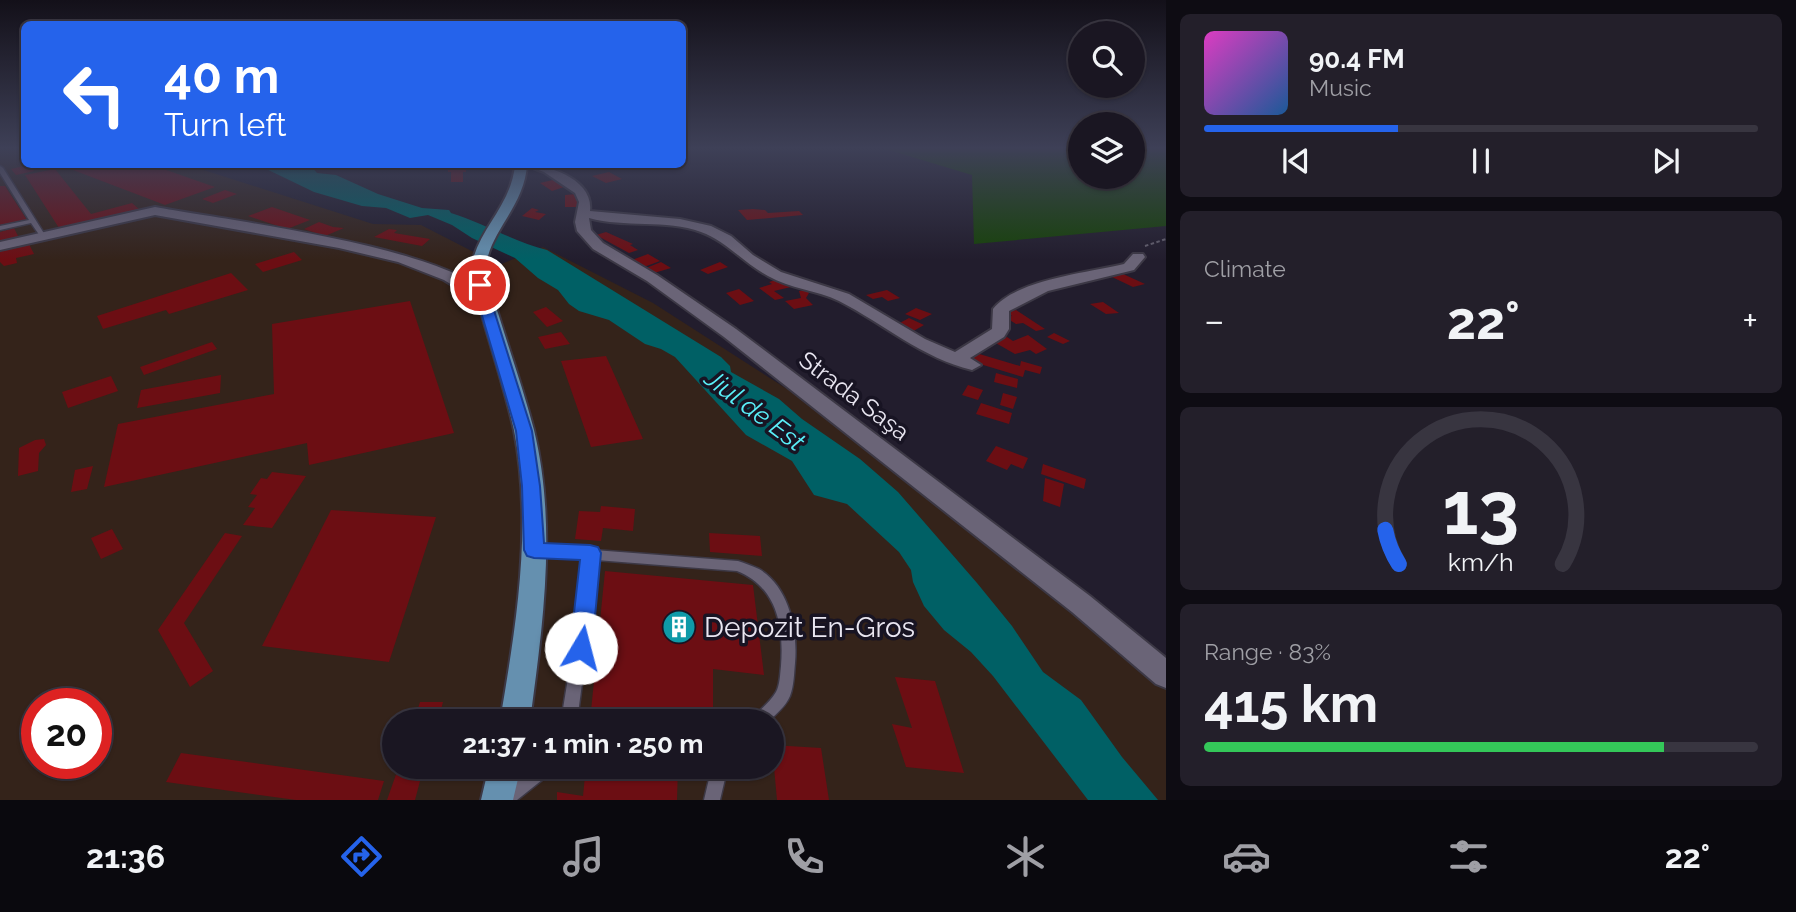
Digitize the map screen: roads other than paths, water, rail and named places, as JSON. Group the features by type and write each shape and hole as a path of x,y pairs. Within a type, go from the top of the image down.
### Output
{"main road":[{"path":"517,709 531,617 534,550 531,486 524,431 478,274 481,252 509,208 519,185"},
{"path":"497,800 502,779"}],"street":[{"name":"Strada Saşa","path":"571,185 580,191 585,202 584,231 598,246 652,278 730,332 779,373 1081,604 1166,675"},
{"path":"0,246 155,211 340,244 403,259 449,277 484,298"},
{"path":"583,213 599,217 680,223 706,229 726,239 748,258 776,275 843,298 919,343 964,362 1001,329 1001,309 1006,304 1044,289 1129,267 1138,257"}],"lane":[{"path":"11,185 42,235"},
{"path":"0,229 33,221"},
{"path":"534,550 751,569 768,581 779,598 790,649 784,692 769,709"},
{"path":"571,709 587,607 590,553"},
{"path":"504,800 529,779"},
{"path":"712,800 717,779"}],"water":[{"name":"Jiul de Est","path":"300,185 359,185 422,208 449,210 547,250 721,357 730,366 731,372 779,399 802,419 860,459 898,492 1012,626 1043,672 1081,700 1122,757 1158,800 1088,800 993,676 971,652 944,630 924,606 913,582 911,570 899,552 847,504 814,495 792,461 746,435 675,357 645,344 609,320 579,311 569,304 558,290 538,278 515,258 472,238 452,225 428,215 410,218 386,208 362,206"}],"place":[{"name":"Depozit En-Gros","path":"679,627"}]}
